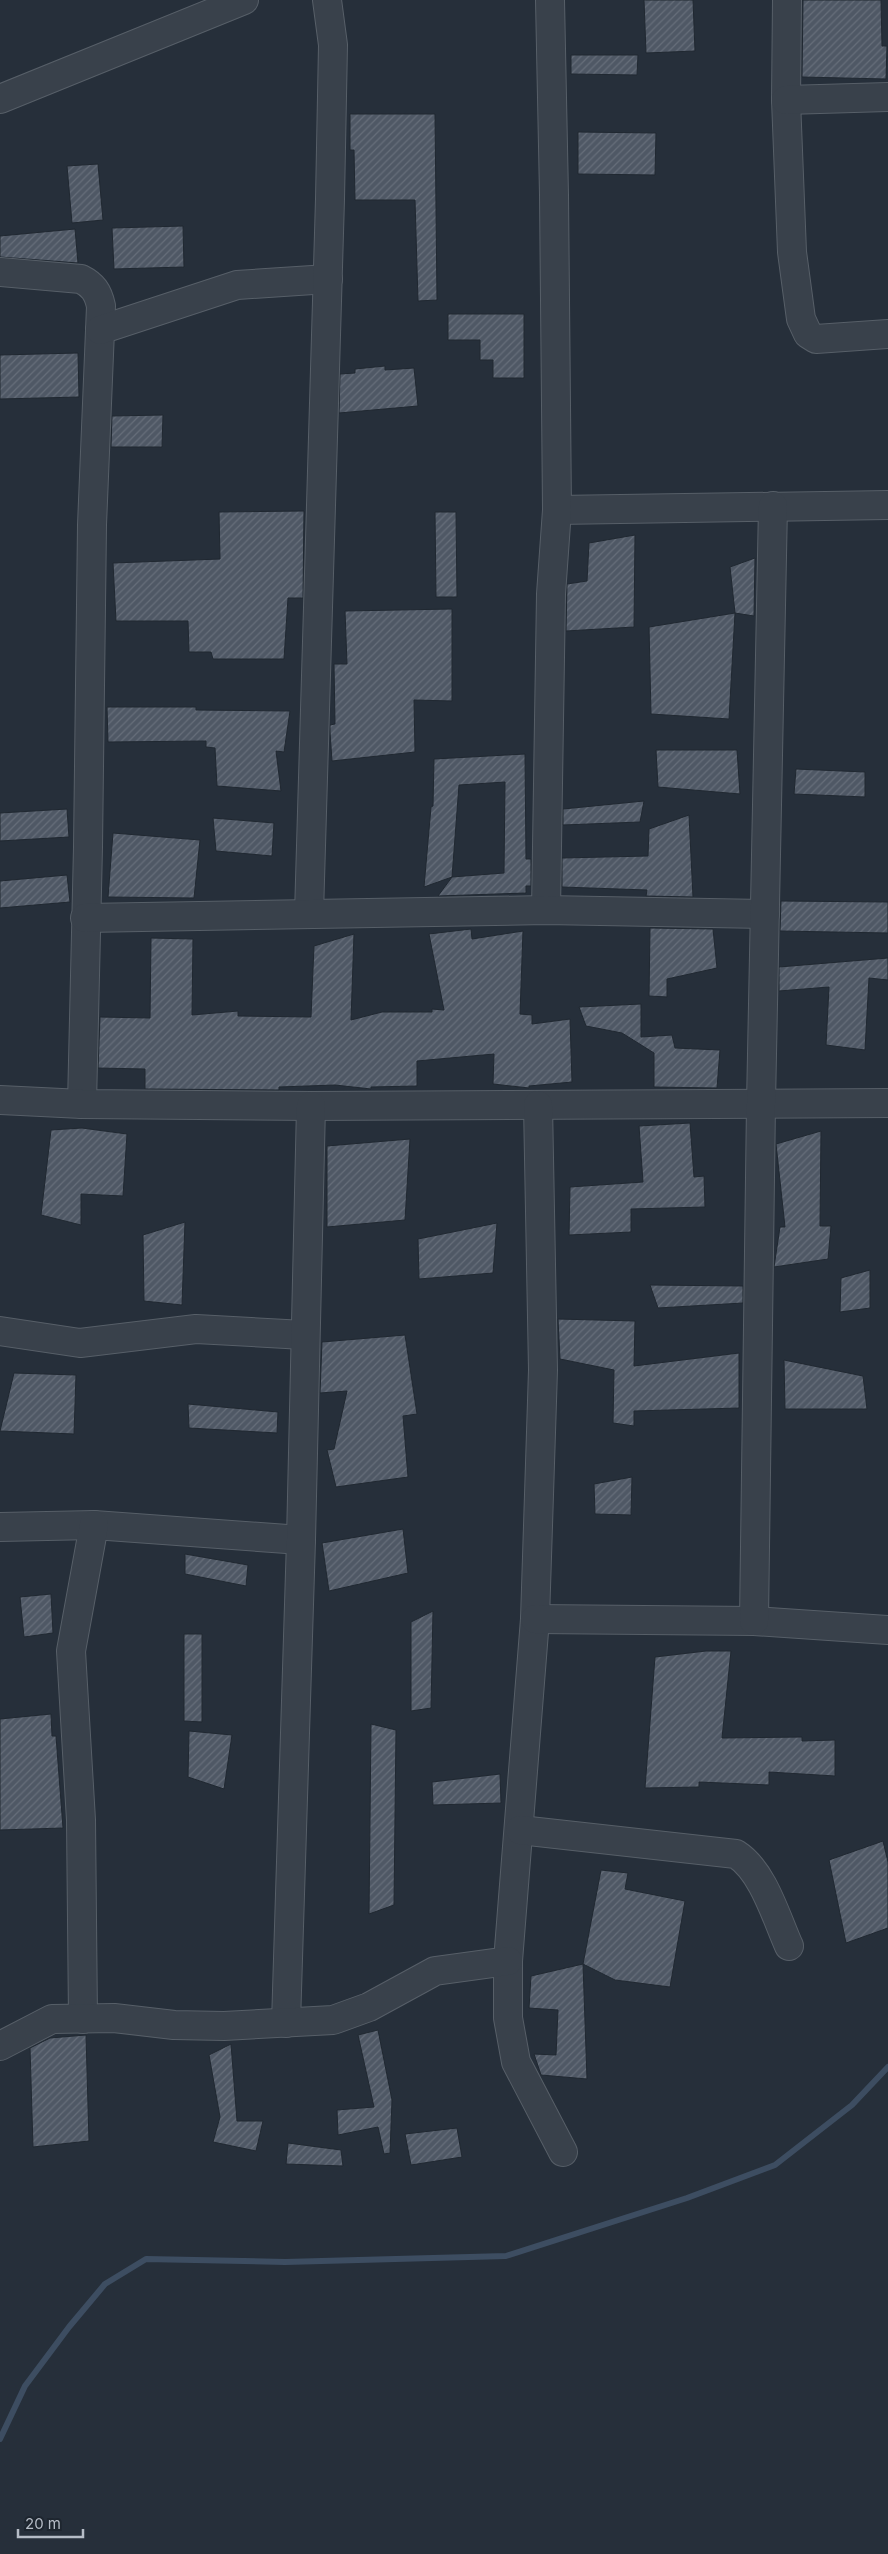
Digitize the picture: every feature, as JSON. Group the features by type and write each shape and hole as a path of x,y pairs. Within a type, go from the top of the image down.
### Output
{"street":[{"path":"0,99 244,0"},
{"path":"309,914 333,45 328,0"},
{"path":"546,910 551,594 557,510 550,0"},
{"path":"787,0 786,100 792,252 801,319 808,334 816,339 888,334"},
{"path":"786,100 888,97"},
{"path":"0,272 81,279 91,284 98,294 100,306 92,525 82,1104"},
{"path":"100,330 237,284 328,279"},
{"path":"557,510 888,505"},
{"path":"754,1622 761,1104 773,506"},
{"path":"85,918 546,910 765,914"},
{"path":"0,1100 82,1104 311,1106 888,1103"},
{"path":"538,1105 543,1370 534,1619 520,1830 508,1961 508,2018 516,2062 563,2152"},
{"path":"286,2023 301,1540 304,1335 311,1106"},
{"path":"0,1331 80,1343 196,1329 304,1335"},
{"path":"0,1527 94,1525 301,1540"},
{"path":"83,2018 81,1820 71,1651 94,1525"},
{"path":"534,1619 754,1622 888,1630"},
{"path":"520,1830 736,1854 747,1861 756,1873 789,1946"},
{"path":"0,2046 52,2019 114,2018 174,2025 224,2026 333,2020 369,2007 435,1971 508,1961"}],"building":[{"path":"644,0 693,0 695,51 646,53"},
{"path":"803,0 881,0 882,46 887,46 886,79 802,77"},
{"path":"571,55 638,55 637,75 571,74"},
{"path":"350,114 435,114 437,300 418,301 415,200 355,200 354,150 350,150"},
{"path":"578,132 656,133 655,175 578,174"},
{"path":"98,164 103,220 72,223 67,166"},
{"path":"183,226 184,267 114,269 112,228"},
{"path":"75,229 78,263 0,257 0,236"},
{"path":"448,314 524,314 524,378 493,378 493,360 480,360 480,340 448,340"},
{"path":"78,353 79,397 0,399 0,355"},
{"path":"385,366 385,370 414,368 418,406 339,413 340,374 355,373 355,369"},
{"path":"163,415 162,447 111,447 112,416"},
{"path":"304,511 303,598 288,598 284,659 213,659 211,652 189,652 188,621 116,621 113,563 220,559 219,512"},
{"path":"435,512 456,512 457,597 436,597"},
{"path":"635,535 634,627 566,631 567,584 587,581 589,543"},
{"path":"755,558 754,616 735,613 730,567"},
{"path":"452,609 452,701 414,700 415,752 332,761 330,725 335,724 334,664 347,664 345,611"},
{"path":"735,613 729,719 651,714 649,627"},
{"path":"107,707 196,707 196,710 290,711 284,752 276,751 281,791 217,786 215,748 206,747 206,741 108,742"},
{"path":"656,750 737,750 740,794 658,787"},
{"path":"525,754 526,859 531,859 531,886 526,886 526,893 438,896 452,877 424,887 431,807 433,806 434,759","holes":["505,782 504,873 452,877 459,785"]},
{"path":"796,769 865,772 865,797 794,794"},
{"path":"644,801 640,822 563,825 563,809"},
{"path":"67,809 69,837 0,841 0,813"},
{"path":"689,815 693,897 646,896 647,890 562,887 562,858 648,856 649,829"},
{"path":"213,818 274,823 272,856 216,851"},
{"path":"113,833 200,840 194,898 108,897"},
{"path":"67,875 70,902 0,908 0,881"},
{"path":"781,901 888,902 888,933 780,931"},
{"path":"650,928 713,929 717,968 667,979 667,997 649,996"},
{"path":"471,929 472,939 523,931 520,1014 532,1015 532,1024 570,1019 572,1082 529,1086 529,1088 493,1084 494,1054 417,1061 417,1086 371,1087 371,1089 335,1085 279,1087 279,1090 145,1089 145,1069 98,1068 100,1017 150,1018 151,938 193,939 192,1015 238,1011 238,1016 311,1017 314,946 354,934 351,1020 382,1012 432,1012 432,1009 444,1010 429,934"},
{"path":"888,958 888,980 869,978 865,1050 826,1045 829,987 779,991 779,967"},
{"path":"641,1004 641,1037 672,1035 675,1048 720,1050 717,1088 654,1087 654,1053 622,1033 586,1026 579,1007"},
{"path":"690,1123 694,1177 704,1176 705,1207 631,1209 631,1232 569,1235 570,1187 643,1182 639,1126"},
{"path":"82,1128 127,1134 123,1196 81,1194 81,1225 41,1215 51,1130"},
{"path":"821,1131 820,1226 831,1226 828,1259 774,1267 780,1227 785,1227 776,1144"},
{"path":"410,1139 405,1220 327,1227 327,1146"},
{"path":"185,1222 182,1305 144,1301 143,1235"},
{"path":"497,1223 493,1273 419,1279 418,1239"},
{"path":"870,1270 870,1308 840,1312 841,1278"},
{"path":"650,1285 743,1286 743,1303 658,1308"},
{"path":"558,1319 635,1321 634,1366 739,1353 739,1408 634,1411 634,1426 613,1423 614,1370 560,1359"},
{"path":"405,1335 417,1414 403,1416 408,1477 336,1487 327,1450 334,1449 347,1391 320,1393 322,1342"},
{"path":"784,1360 863,1376 867,1409 785,1409"},
{"path":"14,1373 76,1375 74,1434 0,1431"},
{"path":"188,1404 278,1412 277,1433 189,1428"},
{"path":"632,1477 631,1515 595,1514 594,1484"},
{"path":"403,1529 408,1573 329,1591 322,1543"},
{"path":"185,1554 248,1565 246,1586 185,1574"},
{"path":"51,1594 53,1633 24,1637 20,1597"},
{"path":"433,1611 431,1708 411,1711 411,1622"},
{"path":"184,1634 202,1634 202,1722 184,1721"},
{"path":"706,1651 731,1651 722,1738 802,1737 802,1741 835,1740 835,1776 769,1772 769,1785 699,1782 699,1787 645,1788 655,1657"},
{"path":"51,1714 52,1736 56,1736 63,1828 0,1830 0,1719"},
{"path":"371,1724 396,1730 394,1905 369,1914"},
{"path":"189,1731 232,1735 224,1789 188,1777"},
{"path":"500,1774 501,1803 433,1805 432,1782"},
{"path":"883,1841 888,1862 888,1928 846,1943 829,1860"},
{"path":"601,1870 628,1873 625,1889 685,1901 670,1987 615,1980 583,1964"},
{"path":"583,1964 587,2079 541,2075 534,2054 556,2055 558,2010 529,2008 531,1976"},
{"path":"378,2030 392,2100 390,2153 384,2154 378,2127 338,2135 337,2110 374,2107 358,2035"},
{"path":"86,2035 89,2141 33,2147 30,2048 50,2038"},
{"path":"231,2044 237,2121 263,2121 256,2151 213,2142 220,2117 209,2055"},
{"path":"457,2128 462,2157 411,2165 405,2134"},
{"path":"288,2143 341,2150 343,2166 286,2164"}],"waterway":[{"path":"0,2439 25,2386 69,2327 105,2284 146,2259 285,2262 506,2256 687,2198 775,2165 852,2105 888,2067"}]}
